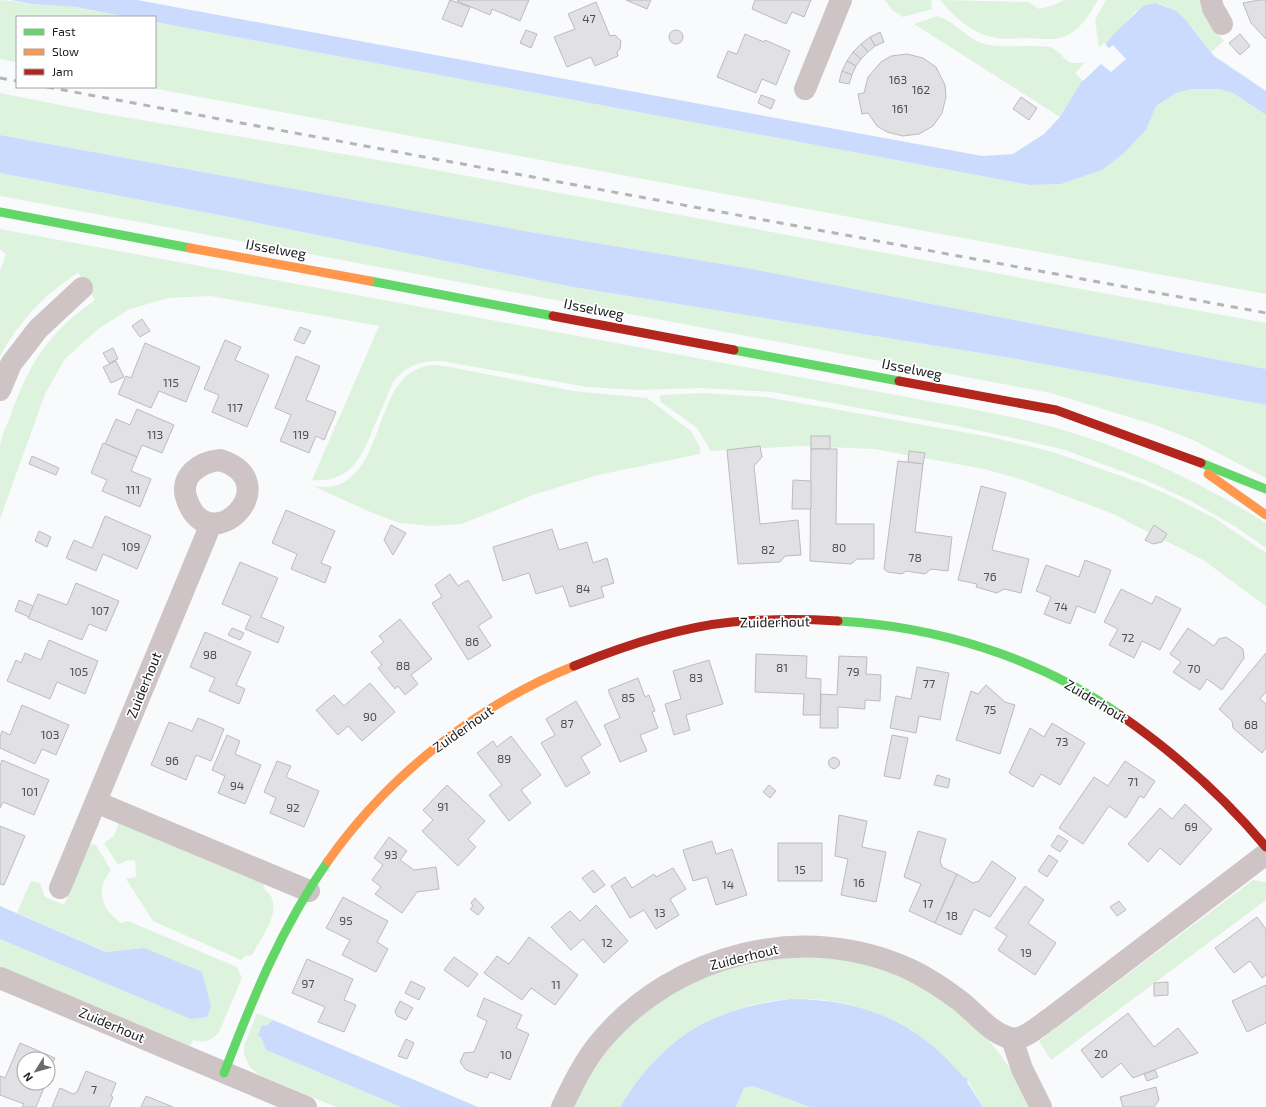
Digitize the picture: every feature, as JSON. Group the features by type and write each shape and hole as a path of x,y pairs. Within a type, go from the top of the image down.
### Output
{"street":[{"path":"805,89 841,0"},
{"path":"1211,0 1213,8 1222,24"},
{"name":"IJsselweg","path":"0,212 1056,410 1177,453 1266,489"},
{"path":"0,390 11,364 38,329 82,288"},
{"name":"IJsselweg","path":"1177,453 1266,515"},
{"name":"Zuiderhout","path":"60,888 211,524"},
{"name":"Zuiderhout","path":"224,1073 263,975 293,914 335,850 389,788 432,751 479,716 541,680 611,650 670,634 729,622 805,621 881,625 919,632 956,642 1035,668 1070,684 1105,704 1154,738 1201,777 1244,820 1266,848"},
{"path":"96,802 309,891"},
{"path":"1041,1107 1022,1070 1012,1039 1020,1037 1052,1017 1266,854"},
{"name":"Zuiderhout","path":"562,1107 574,1083 600,1042 618,1022 647,997 671,982 714,962 767,949 789,946 840,949 884,959 911,970 938,985 960,1000 1002,1035 1012,1039"},
{"name":"Zuiderhout","path":"0,978 306,1107"}],"green space":[{"path":"0,0 77,7 123,16 16,16 16,62 0,59"},
{"path":"885,0 931,0 932,9 903,17 892,10"},
{"path":"940,0 1029,2 1039,9 1054,5 1064,0 1098,0 1086,19 1078,28 1068,35 1049,39 1010,39 992,37 977,32 963,23"},
{"path":"1106,0 1202,0 1214,28 1224,41 1211,52 1188,22 1166,6 1156,3 1136,11 1106,45 1104,43 1099,47 1095,20"},
{"path":"937,16 953,24 968,36 979,42 996,46 1050,47 1072,63 1085,62 1075,73 1083,81 1060,117 914,24"},
{"path":"156,22 1030,185 1061,184 1102,170 1146,130 1156,106 1176,93 1191,89 1218,89 1233,93 1266,115 1266,294 151,88 156,88"},
{"path":"0,93 100,113 408,165 1266,323 1266,369 747,268 536,233 0,135"},
{"path":"0,173 214,214 573,287 1011,358 1266,405 1266,478 1193,440 1155,425 1051,393 0,196"},
{"path":"0,229 954,406 1033,422 1064,430 1124,451 1153,463 1211,491 1266,523 1266,548 1236,527 1191,501 1148,481 1065,450 1027,441 952,425 772,392 701,388 639,390 587,387 441,361 414,365 398,376 393,382 364,449 353,466 345,473 336,477 325,480 312,480 379,326 211,296 169,298 130,309 98,329 65,359 45,394 0,519 0,446 3,434 18,396 42,350 65,324 95,300 78,273 44,299 34,309 7,343 0,356 0,271 6,254 0,249"},
{"path":"430,365 445,366 573,391 647,398 691,431 700,447 700,454 598,475 533,495 462,524 431,526 399,523 368,511 313,486 334,486 350,478 362,465 371,448 394,391 405,377 423,367"},
{"path":"703,393 766,397 991,437 1053,452 1141,483 1173,497 1216,519 1266,553 1266,606 1203,560 1111,513 1023,480 984,469 874,449 800,446 711,451 697,428 661,402 659,398 661,395"},
{"path":"119,822 265,882 263,888 270,895 273,903 273,911 271,920 252,955 245,956 241,960 153,921 126,879 136,877 135,860 126,861 118,865 104,843 114,836"},
{"path":"89,844 96,845 111,870 103,885 102,899 114,918 121,923 128,921 237,967 242,978 219,1032 211,1039 204,1041 193,1040 190,1046 0,967 0,939 190,1018 203,1016 209,1005 144,948 107,952 17,913 31,881 40,883 45,897 64,905"},
{"path":"1253,880 1266,882 1266,900 1051,1060 1039,1041"},
{"path":"814,957 850,961 871,966 913,983 933,994 969,1021 985,1036 1015,1076 1030,1107 983,1107 966,1077 964,1079 935,1049 903,1026 867,1010 830,1001 791,999 753,1005 715,1018 679,1039 661,1054 646,1070 620,1107 573,1107 594,1067 609,1047 646,1011 667,997 690,984 737,966 768,959"},
{"path":"257,1013 273,1020 258,1036 261,1037 266,1050 401,1107 336,1107 259,1075 249,1066 244,1054 244,1046"},
{"path":"754,1086 810,1107 736,1107 744,1088"}],"water":[{"path":"11,0 137,0 982,156 1013,154 1044,134 1060,117 1101,50 1113,35 1143,6 1156,3 1176,11 1185,19 1214,56 1266,91 1266,115 1233,93 1218,89 1191,89 1176,93 1156,106 1146,130 1124,153 1102,170 1061,184 1030,185 156,22 156,16 123,16 77,7 33,4"},
{"path":"0,135 536,233 747,268 1266,369 1266,405 1011,358 573,287 214,214 0,173"},
{"path":"0,906 106,952 144,948 202,972 211,1006 207,1017 191,1019 0,939"},
{"path":"791,999 842,1003 865,1009 908,1028 928,1042 964,1078 966,1077 968,1080 967,1082 983,1107 810,1107 753,1086 744,1088 736,1107 620,1107 636,1083 653,1062 671,1045 691,1030 736,1010 762,1003"},
{"path":"273,1020 478,1107 401,1107 266,1050 261,1037 258,1036 262,1025 266,1026"}],"pier":[{"path":"1104,43 1109,48 1113,45 1126,59 1111,72 1101,64 1083,81 1081,79"}],"building":[{"path":"450,0 470,7 462,27 442,19"},
{"path":"529,0 520,21 492,9 490,15 457,1"},
{"path":"626,0 651,0 647,9"},
{"path":"755,0 811,0 804,17 792,12 786,24 752,9"},
{"path":"1266,0 1266,39 1251,23 1243,3"},
{"path":"596,2 610,36 615,35 621,41 620,49 617,52 618,56 595,66 591,57 567,67 554,37 575,29 568,14"},
{"path":"526,30 537,34 531,48 520,43"},
{"path":"676,30 681,32 683,37 681,42 676,44 671,42 669,37 671,32"},
{"path":"880,32 884,42 875,46 870,37"},
{"path":"745,34 764,42 765,40 790,51 776,85 762,79 756,93 717,77 728,51 737,54"},
{"path":"1240,34 1250,46 1240,55 1229,43"},
{"path":"870,37 875,46 868,52 861,44"},
{"path":"861,44 868,52 861,59 853,52"},
{"path":"853,52 861,59 856,66 847,61"},
{"path":"907,54 923,58 936,67 945,85 946,97 942,113 933,126 919,134 903,136 887,132 877,126 868,113 862,114 858,94 864,93 868,77 881,62 891,56"},
{"path":"847,61 856,66 852,75 842,71"},
{"path":"842,71 852,75 849,84 839,82"},
{"path":"761,95 775,100 771,109 758,103"},
{"path":"1021,97 1037,108 1029,120 1013,109"},
{"path":"142,319 150,331 140,337 132,326"},
{"path":"300,327 311,331 304,344 294,340"},
{"path":"225,340 241,347 235,360 269,375 247,427 212,412 219,395 204,389"},
{"path":"145,343 200,367 186,402 159,391 151,408 118,394 126,376 131,378"},
{"path":"113,348 118,359 109,363 103,353"},
{"path":"296,356 320,366 306,400 336,412 324,440 316,436 309,453 280,441 291,415 275,408"},
{"path":"116,361 124,377 111,383 103,367"},
{"path":"137,409 174,425 162,453 142,445 137,457 105,444 116,419 130,425"},
{"path":"811,436 830,436 830,449 811,449"},
{"path":"103,443 137,457 131,471 151,479 140,507 102,491 107,480 91,473"},
{"path":"760,446 762,457 754,466 760,524 798,520 801,555 785,556 780,562 738,564 727,450"},
{"path":"811,449 837,449 836,524 874,524 874,559 857,559 851,564 810,561"},
{"path":"909,451 925,453 923,464 908,462"},
{"path":"32,456 59,468 56,475 29,464"},
{"path":"898,461 923,464 915,532 952,537 948,571 931,569 925,574 906,571 902,574 888,572 884,569"},
{"path":"793,480 811,481 811,509 792,509"},
{"path":"981,486 1006,493 992,550 1029,559 1021,593 1004,589 997,593 976,587 977,584 958,580"},
{"path":"286,510 335,531 321,563 331,567 325,583 291,569 297,554 272,543"},
{"path":"105,516 151,536 137,569 103,554 96,571 66,558 74,540 92,548"},
{"path":"391,525 406,533 393,555 384,540"},
{"path":"1154,525 1167,534 1162,542 1153,544 1145,540"},
{"path":"552,529 559,550 587,542 593,563 607,558 614,583 601,587 604,597 570,607 563,586 536,594 529,573 503,581 493,547"},
{"path":"39,531 51,537 47,547 35,541"},
{"path":"1085,560 1111,570 1095,613 1077,606 1070,624 1044,614 1051,597 1036,591 1046,565 1079,577"},
{"path":"240,562 278,578 261,617 284,627 278,643 245,629 251,616 222,604"},
{"path":"450,574 458,586 468,580 492,617 478,626 491,646 468,660 432,603 442,597 435,585"},
{"path":"76,583 119,601 106,631 89,624 82,640 28,618 38,594 67,605"},
{"path":"1121,589 1152,604 1156,596 1181,609 1160,650 1142,641 1134,658 1109,645 1118,629 1104,622"},
{"path":"19,600 33,606 29,617 15,611"},
{"path":"400,619 432,659 411,675 418,684 405,695 398,686 395,689 378,668 382,665 371,652 384,642 379,636"},
{"path":"232,628 244,633 240,640 228,635"},
{"path":"1188,628 1214,646 1219,639 1226,637 1243,649 1244,658 1222,690 1207,679 1200,690 1173,672 1181,662 1170,654"},
{"path":"205,632 251,652 236,685 245,689 239,704 209,691 215,678 190,667"},
{"path":"49,640 98,661 85,694 57,682 50,699 7,681 16,660 21,663 25,653 41,660"},
{"path":"1266,653 1266,692 1260,699 1266,704 1266,748 1262,753 1233,728 1232,721 1219,709"},
{"path":"756,654 807,656 806,678 821,679 820,715 803,715 804,694 755,692"},
{"path":"839,656 867,657 866,674 881,675 880,701 865,700 865,709 838,707 838,728 820,728 821,694 837,695"},
{"path":"709,660 723,704 686,715 690,730 674,735 665,704 681,699 673,671"},
{"path":"917,667 949,673 940,720 919,716 916,733 890,728 896,696 911,699"},
{"path":"638,678 645,697 649,695 655,711 652,712 658,728 640,735 647,751 620,762 604,725 620,718 608,690"},
{"path":"370,683 395,712 362,741 348,726 338,735 316,710 334,695 344,706"},
{"path":"986,685 1005,702 1015,705 1000,754 956,740 971,691 978,694"},
{"path":"576,701 601,745 581,757 590,773 566,787 541,743 555,735 546,719"},
{"path":"22,705 69,725 56,755 42,749 35,764 0,748 0,737 2,731 10,735"},
{"path":"198,718 224,729 211,761 196,755 186,780 151,765 169,722 192,731"},
{"path":"1052,723 1085,743 1060,785 1041,774 1033,787 1009,773 1030,728 1044,737"},
{"path":"227,735 240,741 235,754 261,765 245,804 218,793 225,776 212,770"},
{"path":"892,735 908,738 900,779 884,776"},
{"path":"511,736 541,775 521,790 531,803 509,821 489,795 502,785 477,753 493,741 497,747"},
{"path":"834,757 838,759 840,763 838,767 834,769 830,767 828,763 830,759"},
{"path":"2,760 49,780 34,815 3,802 0,808 0,766"},
{"path":"277,761 291,766 286,777 319,791 304,827 270,813 276,798 264,792"},
{"path":"1125,761 1155,781 1144,798 1140,796 1126,818 1109,806 1083,844 1059,828 1094,777 1108,786"},
{"path":"937,775 950,779 948,788 934,785"},
{"path":"447,785 485,821 468,839 476,847 458,866 422,831 433,820 423,810"},
{"path":"769,785 776,791 770,798 763,792"},
{"path":"1185,804 1212,829 1180,865 1160,848 1148,862 1128,844 1160,808 1172,819"},
{"path":"839,815 867,821 862,847 886,852 876,902 841,895 848,859 835,856"},
{"path":"0,826 25,836 4,885 0,884"},
{"path":"918,831 946,839 940,861 942,867 957,874 935,923 909,911 921,884 904,877"},
{"path":"1058,835 1068,841 1060,852 1051,846"},
{"path":"389,837 407,851 400,860 414,870 436,867 439,889 417,892 402,913 375,894 381,887 372,880 383,865 374,858"},
{"path":"712,841 716,854 732,849 747,895 716,905 707,877 693,881 683,850"},
{"path":"778,843 822,843 822,881 778,881"},
{"path":"1049,855 1058,861 1047,877 1038,871"},
{"path":"992,861 1016,878 990,917 974,909 961,935 935,923 957,874 973,883 979,881"},
{"path":"673,868 686,889 670,899 679,915 656,929 644,910 630,918 611,886 625,877 632,888 654,874 656,877"},
{"path":"593,870 605,885 594,893 582,878"},
{"path":"1025,886 1044,900 1028,923 1056,943 1035,975 998,950 1007,936 995,928"},
{"path":"343,897 388,921 377,942 388,949 376,972 342,955 350,940 326,928"},
{"path":"475,898 484,908 478,915 470,909 473,906 471,903"},
{"path":"1119,901 1126,910 1117,916 1110,907"},
{"path":"596,905 628,941 604,963 583,939 571,950 551,927 570,911 580,921"},
{"path":"1257,917 1266,929 1266,975 1262,978 1250,961 1234,973 1215,948"},
{"path":"529,937 578,975 555,1005 531,988 522,1000 484,973 497,956 509,964"},
{"path":"454,957 478,974 468,987 444,970"},
{"path":"307,959 353,979 344,1000 356,1005 344,1032 318,1022 325,1007 292,993"},
{"path":"411,981 425,988 419,1000 405,993"},
{"path":"1168,982 1168,995 1154,996 1154,983"},
{"path":"1266,985 1266,1023 1247,1032 1232,1001"},
{"path":"484,998 522,1015 516,1028 529,1034 510,1080 490,1072 487,1078 466,1070 460,1062 464,1053 474,1052 487,1021 477,1016"},
{"path":"400,1001 413,1008 406,1020 397,1016 395,1011"},
{"path":"1128,1013 1154,1047 1178,1028 1198,1053 1133,1078 1121,1063 1102,1078 1081,1050"},
{"path":"406,1039 414,1043 407,1059 398,1056"},
{"path":"20,1043 39,1051 17,1051"},
{"path":"16,1052 16,1091 43,1091 36,1107 22,1107 24,1104 0,1095 0,1076 5,1078"},
{"path":"1155,1070 1158,1077 1147,1081 1144,1074"},
{"path":"86,1071 116,1083 109,1107 52,1107 60,1088 73,1094 77,1092"},
{"path":"1156,1087 1159,1100 1154,1107 1123,1107 1120,1097"},
{"path":"146,1096 173,1107 141,1107"}],"railway":[{"path":"0,78 16,81"},
{"path":"52,88 1266,313"}],"traffic: fast":[{"path":"0,212 190,248"},
{"path":"370,281 553,316"},
{"path":"734,350 899,381"},
{"path":"1201,463 1266,489"},
{"path":"838,621 875,624 912,630 986,648 1056,677 1089,695 1120,715"},
{"path":"224,1073 269,964 296,912 328,861"}],"traffic: slow":[{"path":"190,248 370,281"},
{"path":"1208,474 1266,515"},
{"path":"328,861 378,800 437,746 469,722 503,701 538,682 574,666"}],"traffic: jam":[{"path":"553,316 734,350"},
{"path":"899,381 1056,410 1201,463"},
{"path":"574,666 611,652 692,628 732,622 772,620 838,621"},
{"path":"1120,715 1160,744 1198,776 1233,810 1266,847"}]}
